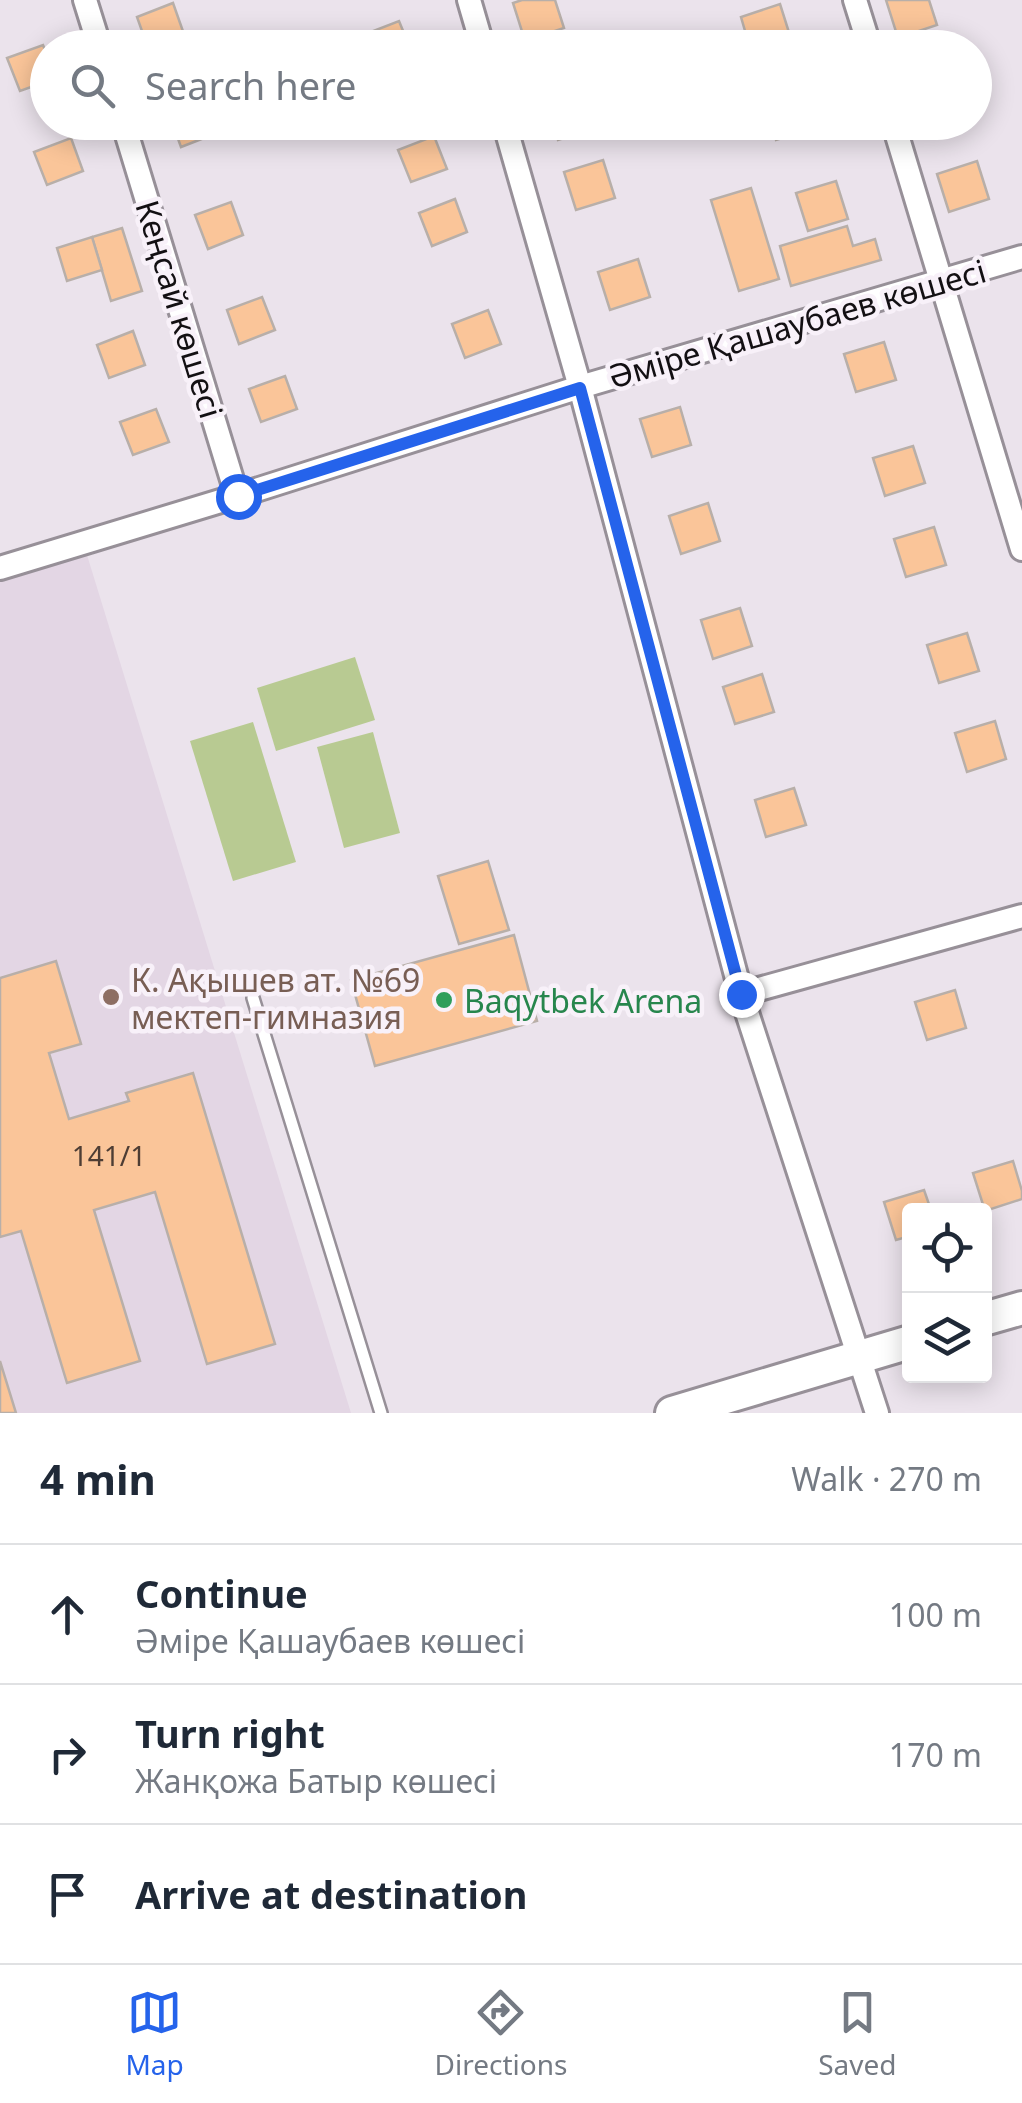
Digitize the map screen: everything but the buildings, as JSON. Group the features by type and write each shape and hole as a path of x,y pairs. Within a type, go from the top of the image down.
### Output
{"street":[{"path":"85,0 94,30"},
{"path":"469,0 478,30"},
{"path":"855,0 864,30"},
{"name":"Кеңсай көшесі","path":"128,140 238,496"},
{"path":"509,140 580,388 741,994 877,1413"},
{"path":"898,140 1022,550"},
{"name":"Әміре Қашаубаев көшесі","path":"0,568 580,388 1022,257"},
{"path":"741,994 1022,916"},
{"path":"992,1317 1022,1308"},
{"path":"672,1413 902,1344"}],"lane":[{"path":"253,998 381,1413"}],"shaded area":[{"name":"К. Ақышев ат. №69 мектеп-гимназия","path":"87,555 351,1413 0,1413 0,582"}],"green space":[{"path":"355,657 375,720 276,751 257,688"},
{"path":"253,722 296,862 233,881 190,741"},
{"path":"373,732 400,833 344,848 317,747"}],"place":[{"name":"К. Ақышев ат. №69 мектеп-гимназия","path":"111,997"},
{"name":"Baqytbek Arena","path":"444,1000"}],"route":[{"path":"238,496 580,388 741,994"}]}
